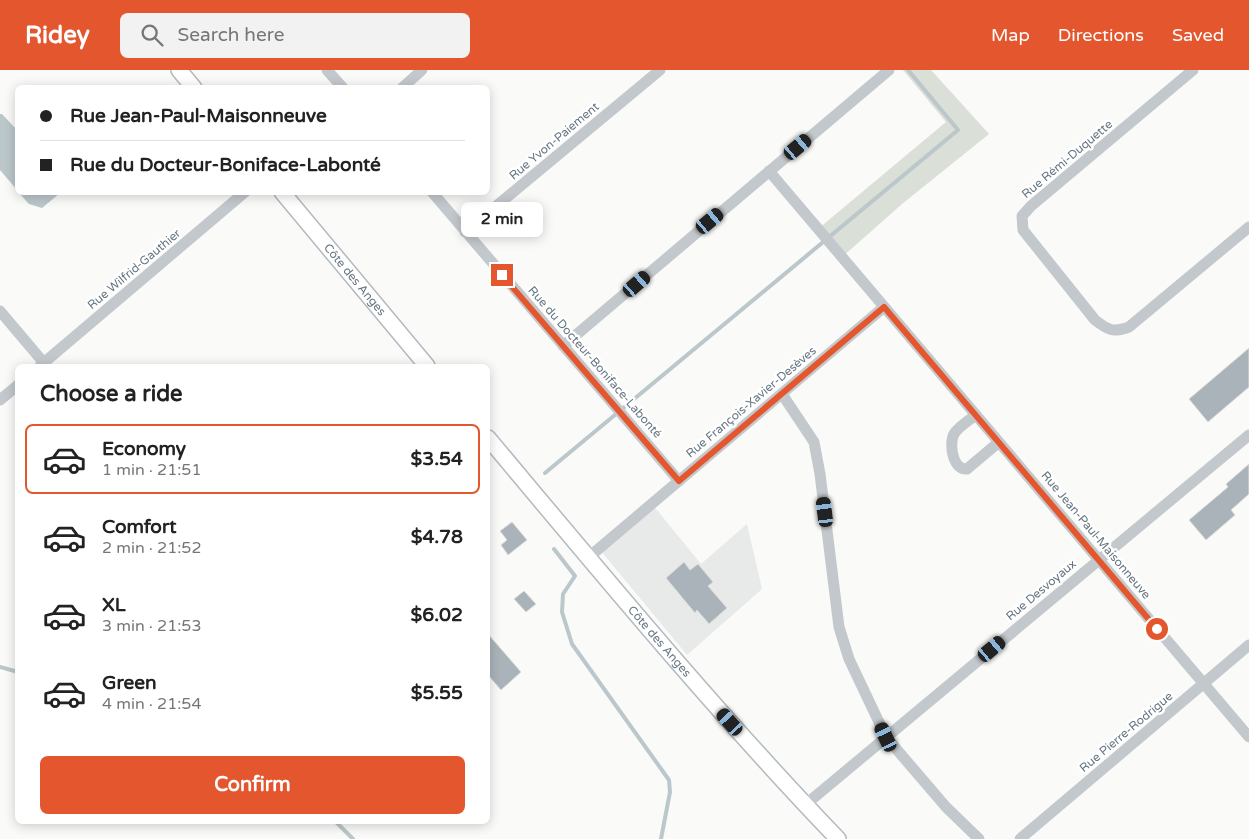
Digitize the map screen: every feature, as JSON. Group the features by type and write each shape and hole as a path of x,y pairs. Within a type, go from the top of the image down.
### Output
{"street":[{"path":"179,70 192,85"},
{"path":"327,70 340,85"},
{"path":"405,85 422,70"},
{"name":"Rue Yvon-Paiement","path":"465,232 660,70"},
{"path":"563,346 889,70"},
{"name":"Rue Rémi-Duquette","path":"1193,70 1030,206 1022,216 1024,230 1095,320 1108,329 1120,330 1130,327 1249,227"},
{"name":"Rue Jean-Paul-Maisonneuve","path":"769,171 1249,737"},
{"name":"Rue Wilfrid-Gauthier","path":"43,364 242,195"},
{"name":"Côte des Anges","path":"284,195 425,364"},
{"name":"Rue du Docteur-Boniface-Labonté","path":"434,195 679,481"},
{"name":"Rue François-Xavier-Desèves","path":"589,557 884,307"},
{"path":"0,311 41,364"},
{"path":"0,400 15,388"},
{"path":"782,394 814,442 820,474 839,627 849,659 886,737 946,807 979,839"},
{"path":"976,415 954,433 952,441 955,464 959,468 967,469 999,442"},
{"name":"Rue Desvoyaux","path":"805,805 1249,434"},
{"name":"Côte des Anges","path":"490,440 693,680 838,839"},
{"name":"Rue Pierre-Rodrigue","path":"1020,839 1249,645"}],"shaded area":[{"path":"903,70 931,70 989,134 902,204 842,257 818,229 946,122"},
{"path":"0,114 2,114 15,128 15,188 0,170"},
{"path":"21,195 58,195 42,208 29,204"},
{"path":"652,504 701,564 747,524 762,589 687,655 601,551"}],"building":[{"path":"1249,348 1249,387 1208,422 1189,399"},
{"path":"1249,464 1249,494 1231,510 1235,515 1206,540 1189,520 1228,487 1226,484"},
{"path":"512,522 527,540 508,555 501,545 507,540 500,531"},
{"path":"684,562 690,570 698,564 713,582 708,586 727,608 709,624 697,610 695,613 666,578"},
{"path":"524,591 536,604 526,612 514,599"},
{"path":"490,636 521,672 501,690 490,677"}],"waterway":[{"path":"545,473 958,130 908,70"},
{"path":"554,549 575,576 563,594 562,612 572,644 669,780 670,792 661,839"},
{"path":"0,667 15,671"},
{"path":"338,824 353,839"}],"route":[{"path":"502,275 679,481 884,307 1157,629"}]}
